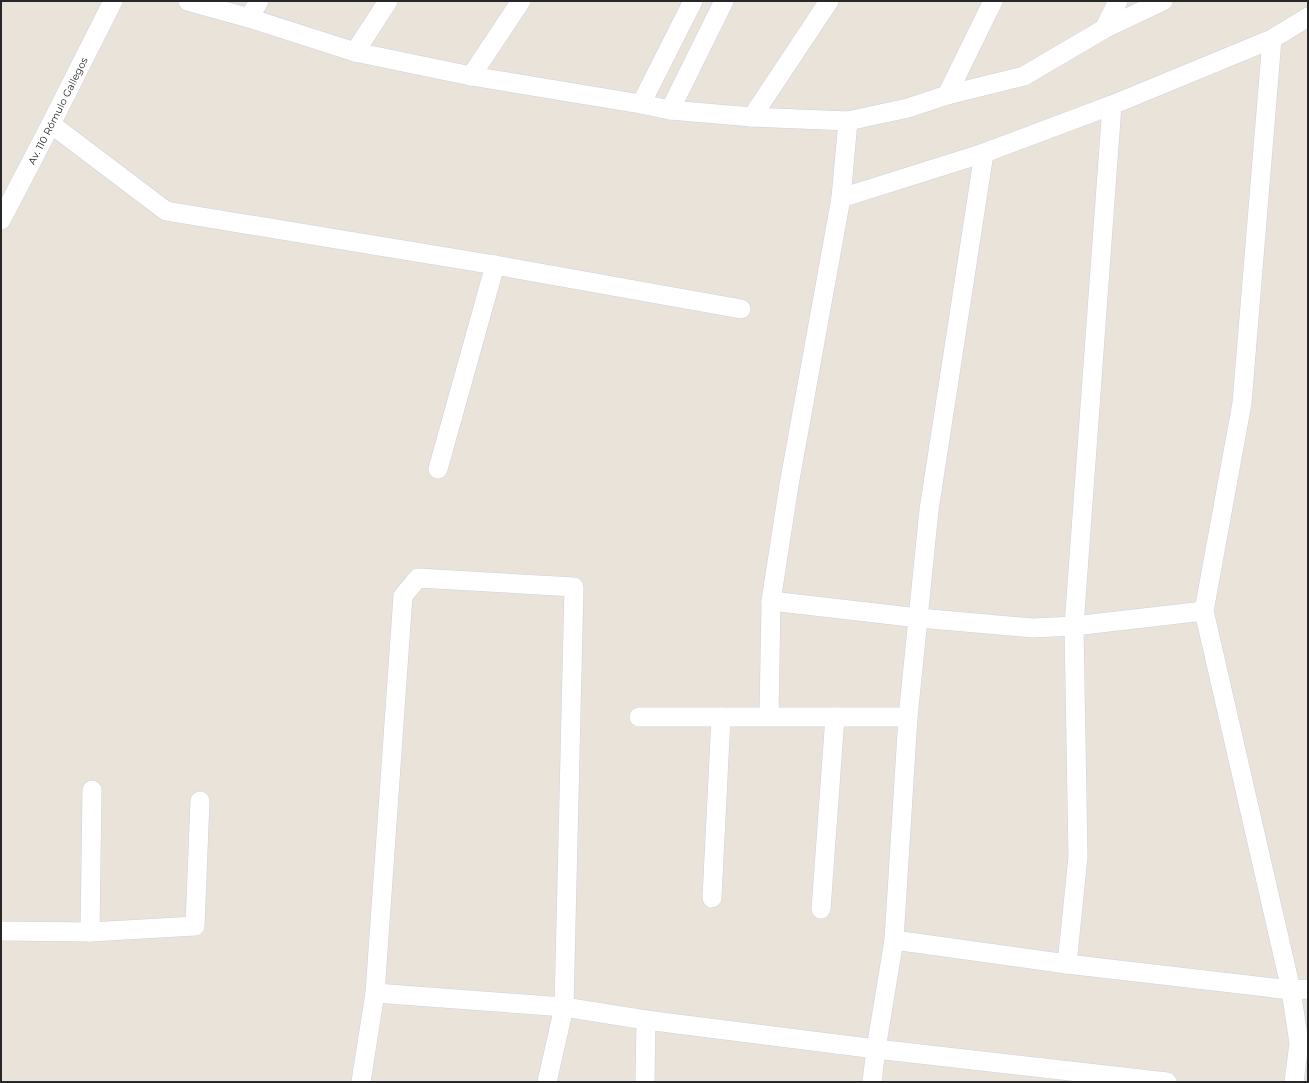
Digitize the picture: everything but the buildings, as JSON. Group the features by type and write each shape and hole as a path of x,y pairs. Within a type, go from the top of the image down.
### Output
{"street":[{"name":"Av. 110 Rómulo Gallegos","path":"1,220 113,1"},
{"path":"188,1 249,18 355,52 471,76 670,110 752,117 848,121 908,108 947,95 1024,76 1104,29 1163,1"},
{"path":"249,18 259,1"},
{"path":"355,52 388,1"},
{"path":"471,76 521,1"},
{"path":"641,104 693,1"},
{"path":"670,110 724,1"},
{"path":"752,117 829,1"},
{"path":"947,95 993,1"},
{"path":"1104,29 1118,1"},
{"path":"841,198 984,153 1112,105 1272,39 1308,17"},
{"path":"1272,39 1242,403 1204,611 1300,989 1299,1043 1294,1082"},
{"path":"1067,964 1078,857 1074,626 1112,105"},
{"path":"769,716 770,601 790,477 841,198 848,121"},
{"path":"51,124 166,211 494,265 741,309"},
{"path":"872,1082 894,940 908,718 929,510 984,153"},
{"path":"438,469 494,265"},
{"path":"361,1082 375,993 403,596 418,578 574,587 564,1007 547,1082"},
{"path":"770,601 919,618 1033,628 1074,626 1204,611"},
{"path":"639,717 769,716 908,718"},
{"path":"712,898 721,717"},
{"path":"821,909 835,717"},
{"path":"90,932 92,790"},
{"path":"1,931 90,932 195,926 200,801"},
{"path":"894,940 1067,964 1300,989"},
{"path":"375,993 564,1007 646,1020 876,1049 1167,1082"},
{"path":"645,1082 646,1020"}]}
